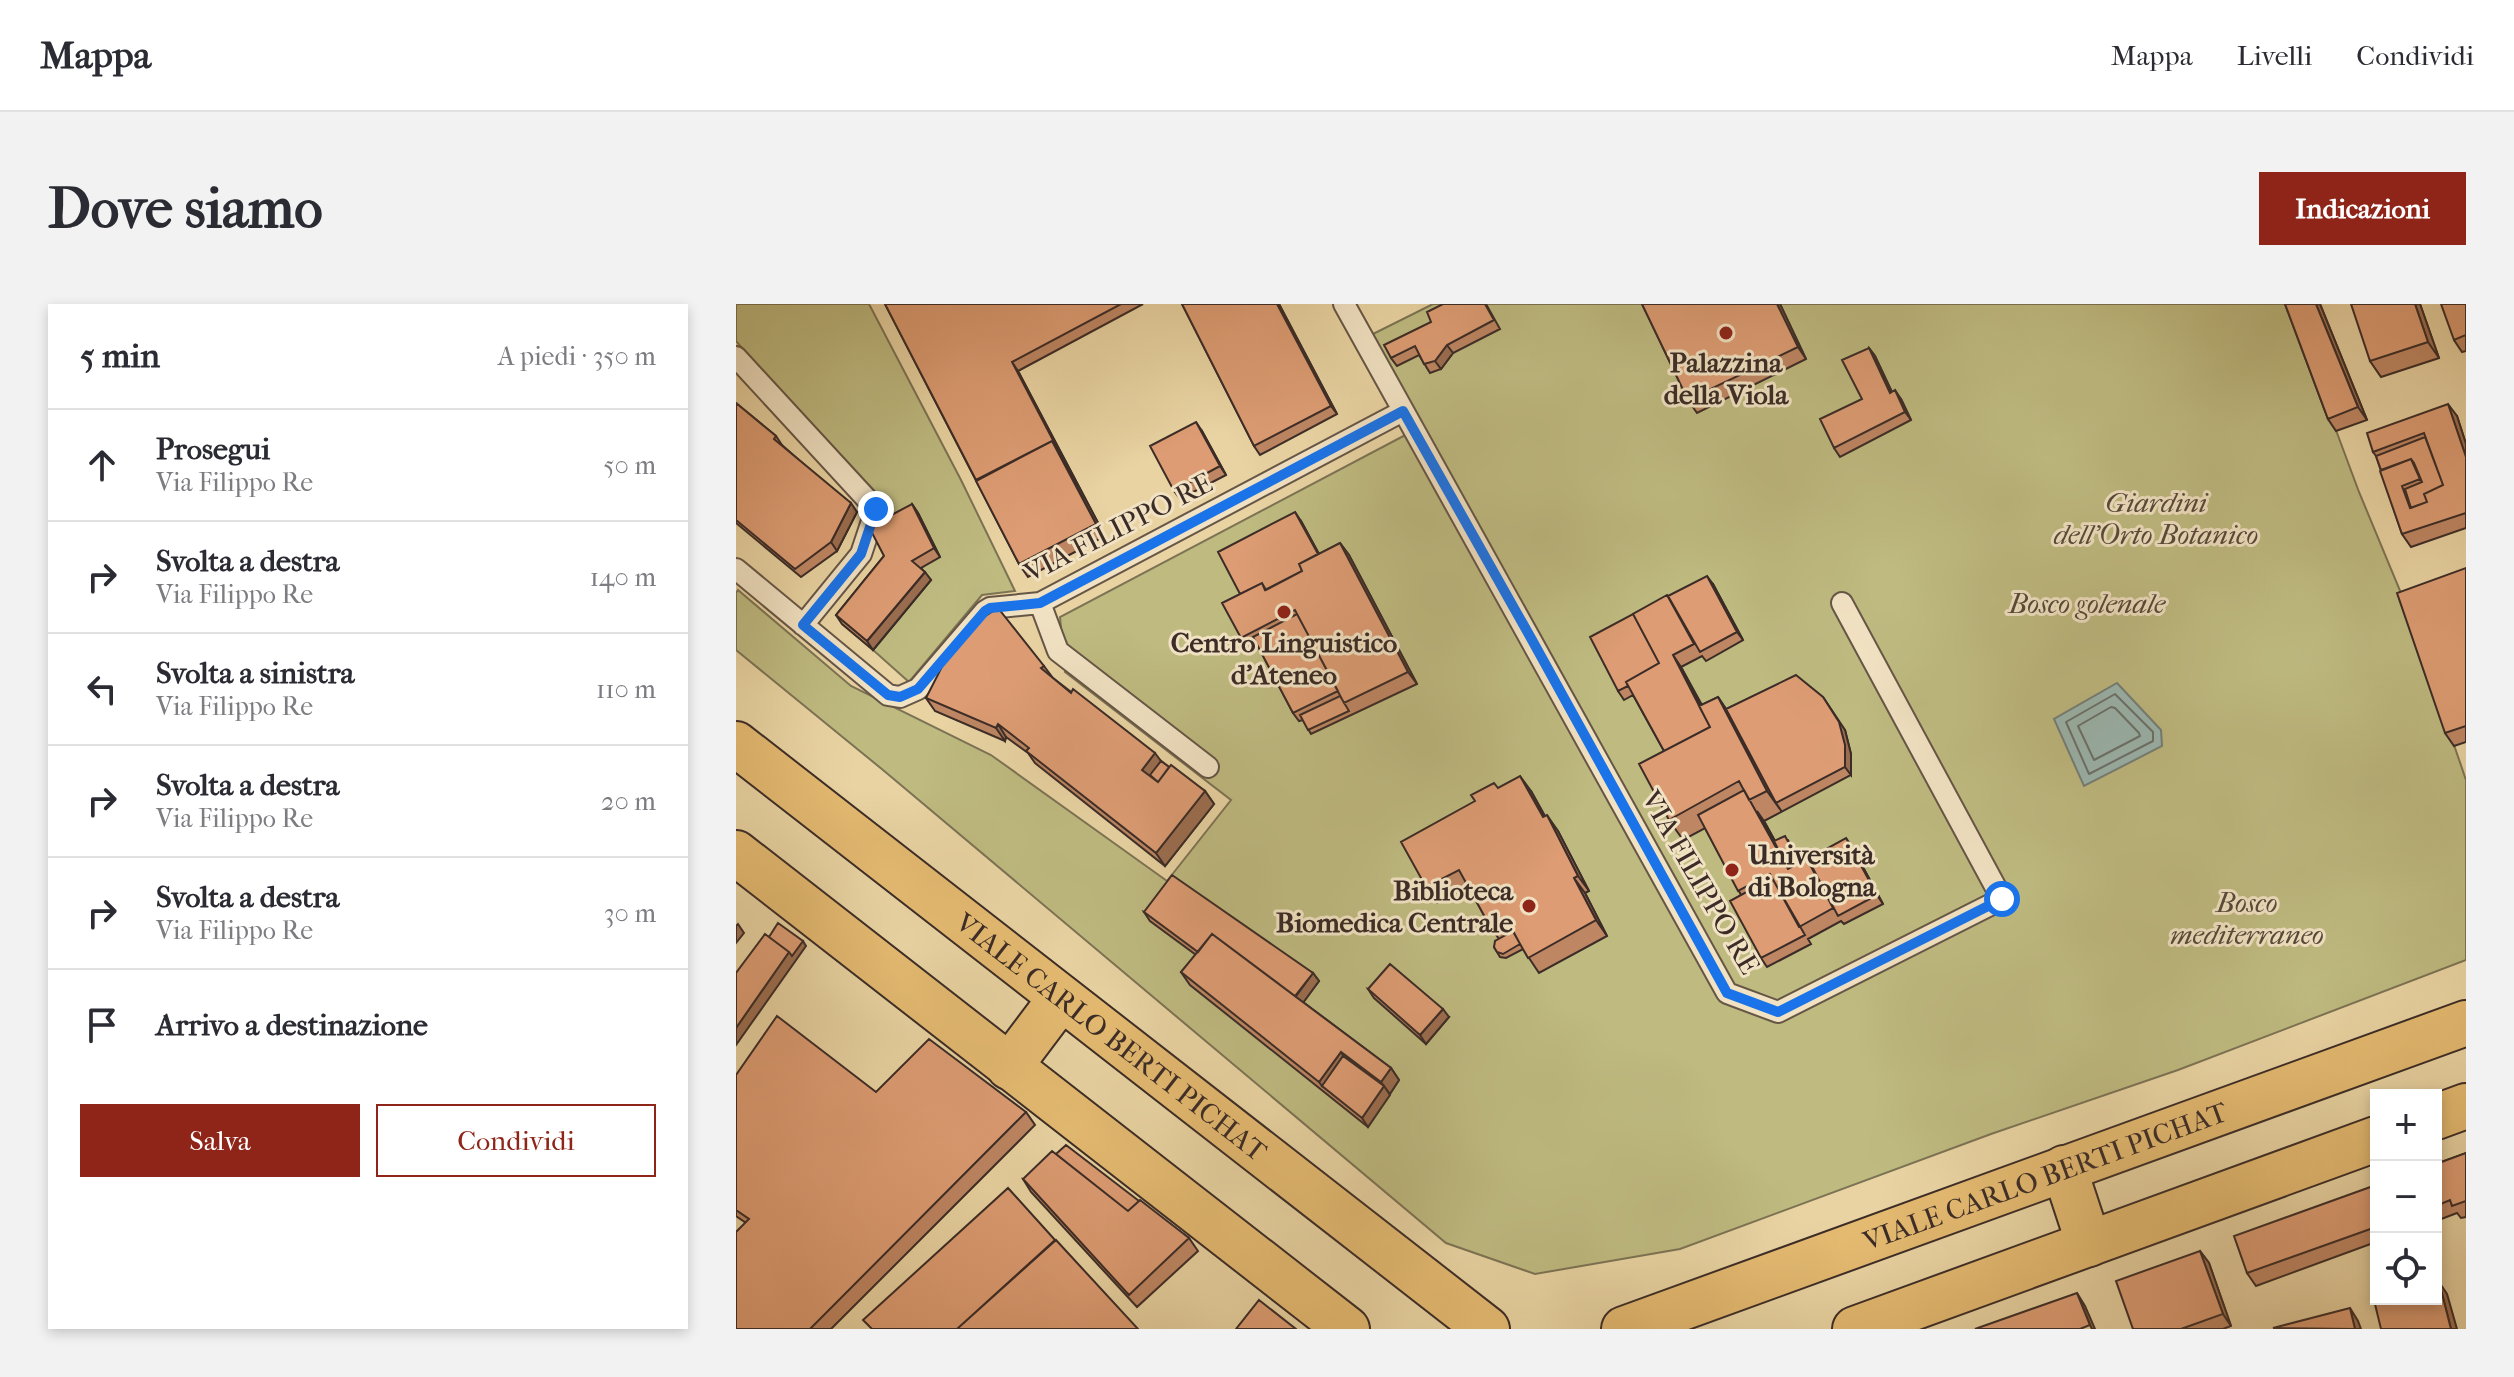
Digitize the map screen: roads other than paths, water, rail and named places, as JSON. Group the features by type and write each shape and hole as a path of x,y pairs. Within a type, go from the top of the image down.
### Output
{"main road":[{"name":"VIALE CARLO BERTI PICHAT","path":"736,744 1487,1329"},
{"path":"736,853 1347,1329"},
{"path":"1009,1067 1061,998"},
{"name":"VIALE CARLO BERTI PICHAT","path":"1624,1329 2466,1023"},
{"path":"2442,1115 2466,1106"},
{"path":"1855,1329 2370,1141"},
{"path":"2064,1168 2089,1244"}],"lane":[{"name":"VIA FILIPPO RE","path":"1344,304 1727,993 1778,1012 2002,899 1842,603"},
{"path":"736,357 876,509 861,554 803,625"},
{"name":"VIA FILIPPO RE","path":"736,569 888,695 900,697 918,689 990,608 1040,603 1403,411"},
{"path":"1040,603 1058,651 1208,767"}],"water":[{"path":"2117,683 2161,730 2162,746 2084,786 2054,719"}],"place":[{"name":"Palazzina della Viola","path":"1726,333"},
{"name":"Centro Linguistico d'Ateneo","path":"1284,612"},
{"name":"Università di Bologna","path":"1732,870"},
{"name":"Biblioteca Biomedica Centrale","path":"1529,906"}],"park label":[{"name":"Giardini dell'Orto Botanico","path":"2156,518"},
{"name":"Bosco golenale","path":"2087,603"},
{"name":"Bosco mediterraneo","path":"2247,918"}]}
